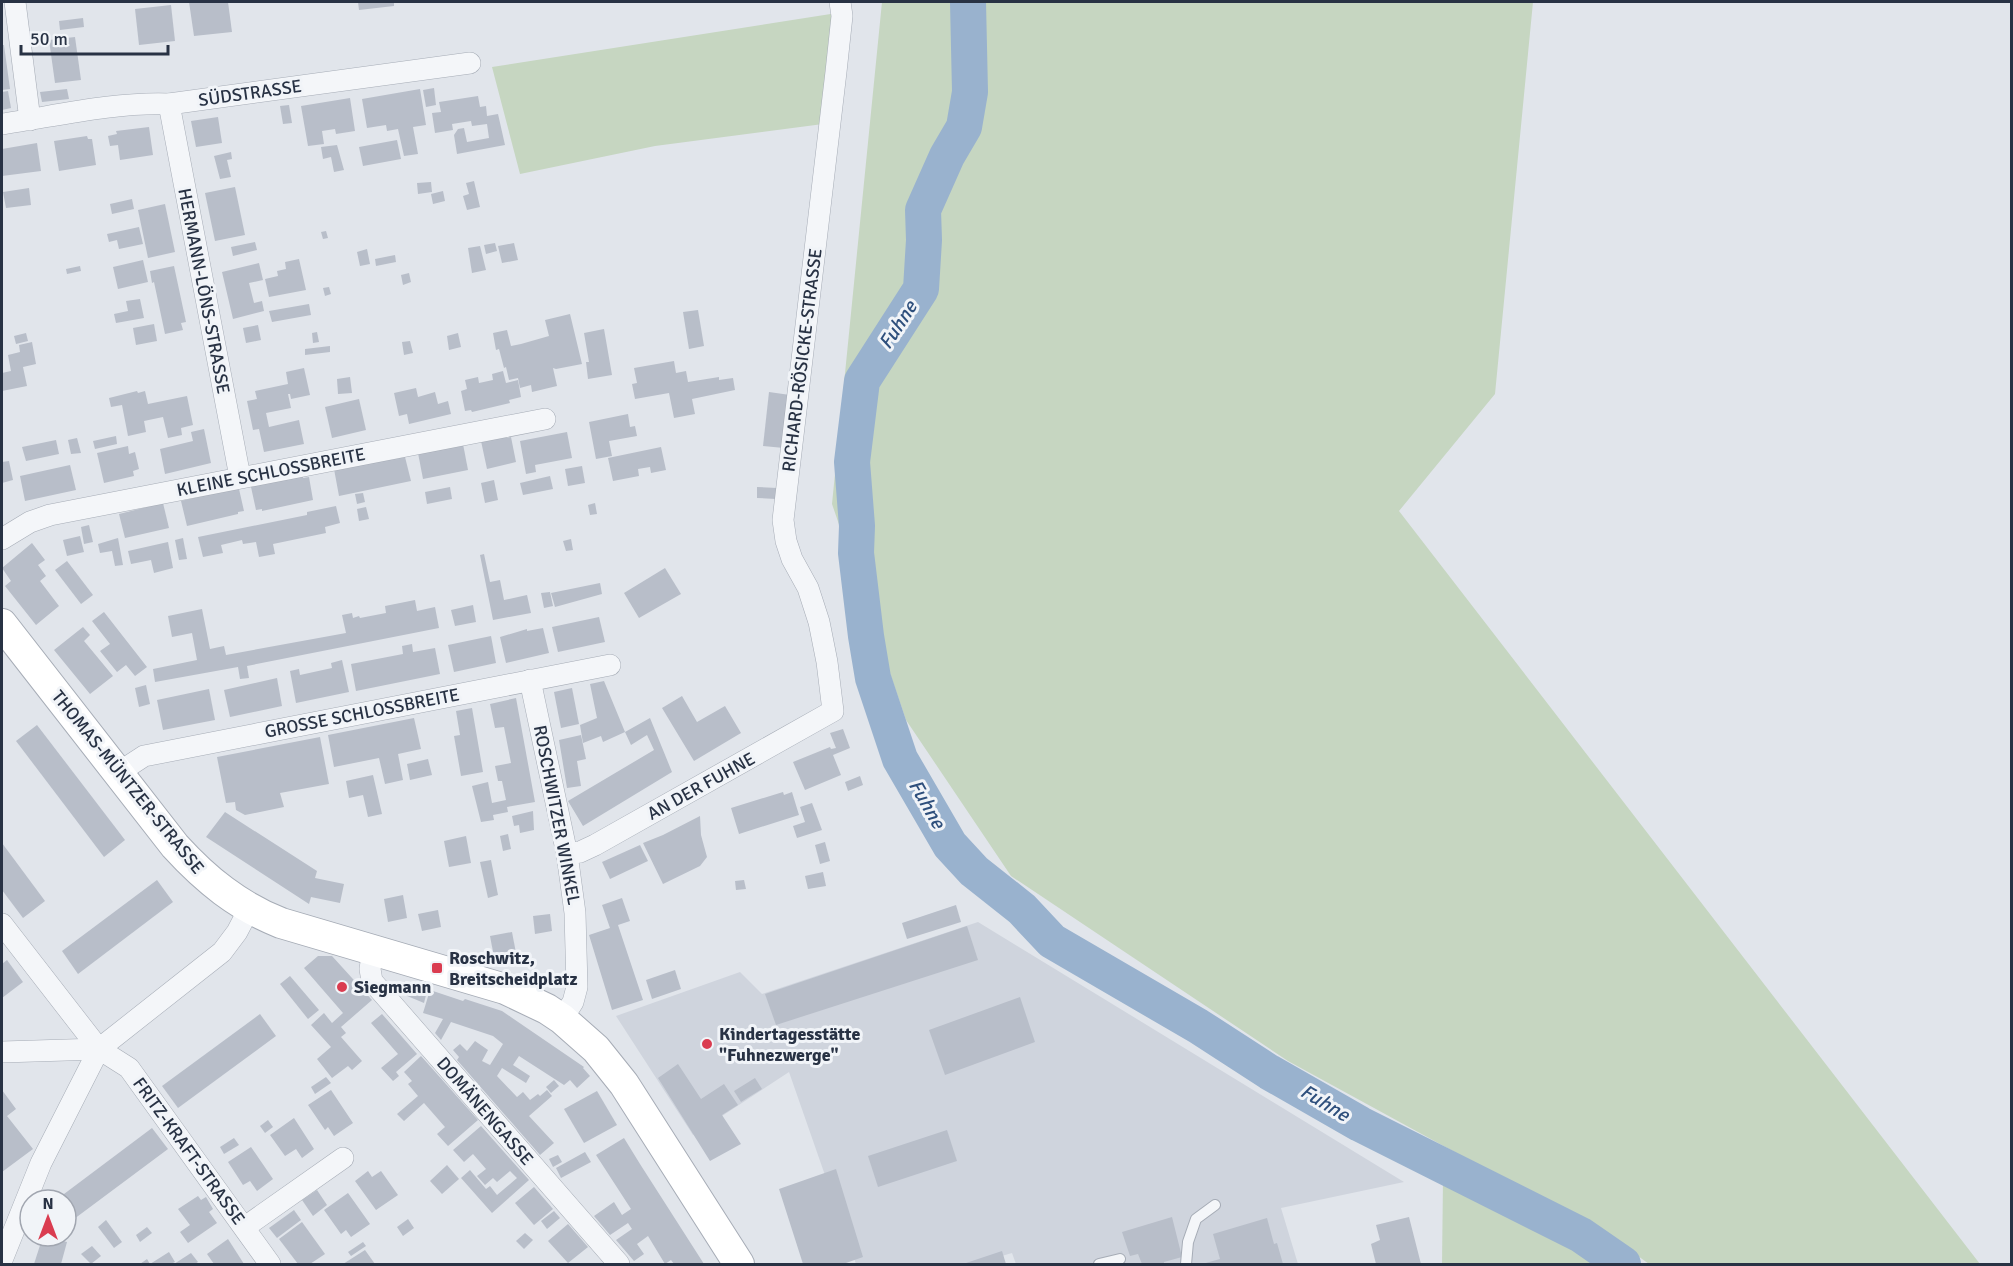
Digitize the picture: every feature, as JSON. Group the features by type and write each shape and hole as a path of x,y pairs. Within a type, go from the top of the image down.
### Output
{"main road":[{"name":"THOMAS-MÜNTZER-STRASSE","path":"2,624 193,866 219,889 249,909 281,923 505,989 547,1009 562,1019 596,1049 624,1084 739,1264"}],"street":[{"path":"15,2 30,120"},
{"name":"RICHARD-RÖSICKE-STRASSE","path":"833,711 819,622 808,588 792,559 783,520 836,72 842,16 840,2"},
{"name":"SÜDSTRASSE","path":"2,124 122,105 168,104 470,63"},
{"name":"HERMANN-LÖNS-STRASSE","path":"168,104 240,477"},
{"name":"KLEINE SCHLOSSBREITE","path":"2,539 30,522 50,516 545,419"},
{"name":"GROSSE SCHLOSSBREITE","path":"118,773 144,756 610,665"},
{"name":"ROSCHWITZER WINKEL","path":"530,680 567,854 575,913 577,987 573,1002 562,1019"},
{"name":"AN DER FUHNE","path":"567,854 580,852 595,845 833,711"},
{"path":"2,1260 41,1163 99,1049 222,952 237,932 249,909"},
{"path":"2,924 99,1049"},
{"name":"DOMÄNENGASSE","path":"373,950 370,969 372,981 619,1264"},
{"path":"2,1052 99,1049"},
{"name":"FRITZ-KRAFT-STRASSE","path":"99,1049 129,1068 270,1264"},
{"path":"244,1227 342,1158"}],"lane":[{"path":"1186,1264 1188,1242 1196,1219 1215,1205"},
{"path":"1099,1264 1120,1259"}],"shaded area":[{"path":"978,922 1404,1182 1281,1208 1298,1264 1016,1264 1012,1253 974,1264 856,1264 789,1072 693,1135 616,1016 740,972 762,994"}],"green space":[{"path":"882,2 1533,2 1495,394 1399,511 1980,1264 1649,1264 1616,1240 1288,1061 1011,876 906,720 832,504"},
{"path":"837,13 823,124 655,146 520,174 492,67"},
{"path":"1443,1180 1605,1264 1442,1264"}],"building":[{"path":"189,2 228,2 232,32 194,36"},
{"path":"358,2 394,2 394,6 359,10"},
{"path":"171,5 175,41 139,45 135,9"},
{"path":"83,18 84,27 60,30 59,21"},
{"path":"75,37 81,80 55,83 49,40"},
{"path":"2,45 4,45 10,89 2,90"},
{"path":"434,88 436,105 426,107 423,90"},
{"path":"67,89 69,99 42,102 40,92"},
{"path":"420,89 426,125 413,127 418,154 404,156 398,129 387,131 386,125 367,128 362,99"},
{"path":"8,91 11,108 2,110 2,92"},
{"path":"478,96 480,107 486,106 487,116 498,114 505,145 457,154 454,135 458,129 464,128 467,142 489,138 487,124 472,126 471,121 452,124 453,130 435,133 432,113 441,112 439,102"},
{"path":"350,98 355,131 336,134 335,129 322,131 324,144 308,146 301,106"},
{"path":"289,105 292,123 283,124 280,106"},
{"path":"218,117 222,143 196,147 191,121"},
{"path":"149,127 153,155 120,160 118,145 110,146 108,136 117,134 116,131"},
{"path":"87,136 88,139 92,139 96,165 59,171 54,141"},
{"path":"397,140 401,159 363,166 359,147"},
{"path":"37,143 41,171 2,176 2,149"},
{"path":"337,145 344,170 334,172 331,157 323,159 321,147"},
{"path":"231,152 232,159 227,160 231,177 220,179 214,156"},
{"path":"474,181 480,207 467,210 463,196 469,194 466,183"},
{"path":"431,182 432,192 418,194 417,183"},
{"path":"235,187 245,235 215,241 205,193"},
{"path":"29,188 31,205 6,208 3,192"},
{"path":"443,191 445,201 433,204 431,194"},
{"path":"132,199 134,209 112,214 110,204"},
{"path":"165,204 175,252 148,258 138,210"},
{"path":"139,227 143,244 119,249 117,240 109,242 107,234"},
{"path":"326,231 328,238 323,239 321,232"},
{"path":"255,242 257,250 233,256 231,247"},
{"path":"495,243 497,251 486,254 484,245"},
{"path":"514,243 518,260 502,263 498,246"},
{"path":"480,246 486,270 472,273 468,248"},
{"path":"367,249 370,264 360,266 357,252"},
{"path":"395,255 396,262 376,266 375,259"},
{"path":"299,259 306,290 269,297 265,279 278,276 277,271 286,269 285,262"},
{"path":"143,260 148,282 118,289 113,267"},
{"path":"259,263 263,280 249,283 254,303 262,301 264,311 233,319 222,272"},
{"path":"80,266 81,271 67,274 66,269"},
{"path":"174,266 186,322 181,323 183,330 165,334 150,271"},
{"path":"409,273 411,282 403,285 401,275"},
{"path":"329,287 331,294 325,296 323,288"},
{"path":"140,299 144,318 116,323 114,314 128,311 126,301"},
{"path":"309,304 311,315 272,322 269,311"},
{"path":"698,310 704,346 689,349 683,312"},
{"path":"570,314 582,364 553,368 557,386 532,392 531,385 520,388 518,378 509,380 499,349 496,350 493,333 507,330 511,346 521,344 549,336 545,320"},
{"path":"154,324 157,341 136,345 133,328"},
{"path":"258,325 261,340 246,343 243,328"},
{"path":"604,329 612,375 588,379 586,362 589,362 584,333"},
{"path":"317,332 319,342 313,343 312,333"},
{"path":"26,333 28,341 16,344 14,336"},
{"path":"458,333 461,347 449,350 447,336"},
{"path":"410,341 413,353 404,355 402,342"},
{"path":"32,342 36,364 23,367 27,386 2,391 2,373 11,371 8,355 20,352 19,345"},
{"path":"330,346 330,352 305,355 305,349"},
{"path":"674,361 676,373 686,371 688,382 719,377 719,380 733,378 735,390 692,399 695,414 674,418 669,393 635,399 632,384 637,383 634,368"},
{"path":"304,368 310,395 291,399 288,394 291,408 266,413 269,427 299,420 304,444 264,452 259,429 253,430 247,401 257,399 255,391 288,384 286,372"},
{"path":"503,371 506,383 518,380 521,397 509,400 510,403 472,412 471,410 465,411 461,391 467,389 465,380 478,377 479,383 493,380 492,374"},
{"path":"350,377 352,393 338,394 337,379"},
{"path":"416,388 418,397 435,392 438,404 448,401 451,414 409,424 407,414 399,416 394,393"},
{"path":"137,391 138,393 145,391 148,404 187,396 193,425 181,428 182,435 168,438 163,417 144,421 146,432 128,436 122,405 111,407 109,398"},
{"path":"769,392 790,395 784,448 763,446"},
{"path":"359,399 366,430 332,438 325,407"},
{"path":"628,414 630,427 635,426 637,436 609,441 612,456 596,459 589,422"},
{"path":"204,429 211,463 165,474 160,449 193,441 191,432"},
{"path":"567,432 572,458 535,465 536,472 526,474 520,441"},
{"path":"116,436 117,444 95,449 93,441"},
{"path":"511,437 516,462 487,469 481,441"},
{"path":"77,438 81,453 71,454 68,440"},
{"path":"56,440 59,454 26,461 22,447"},
{"path":"463,444 468,470 423,479 418,453"},
{"path":"128,446 129,454 135,452 139,469 133,471 134,476 104,483 97,453"},
{"path":"661,447 666,470 651,473 650,467 638,469 639,476 613,481 608,458"},
{"path":"405,457 411,481 339,496 334,469 387,458 388,460"},
{"path":"9,461 13,480 2,483 2,462"},
{"path":"70,465 76,490 25,501 20,476"},
{"path":"582,466 585,483 568,486 565,469"},
{"path":"303,476 303,478 309,477 313,500 262,511 262,509 256,510 251,487"},
{"path":"550,476 553,489 523,495 520,483"},
{"path":"494,480 498,500 485,503 481,483"},
{"path":"450,487 452,499 427,504 425,492"},
{"path":"757,487 777,488 776,499 757,498"},
{"path":"239,489 244,511 187,526 181,501"},
{"path":"363,493 365,502 357,504 355,494"},
{"path":"163,503 169,528 125,538 119,514"},
{"path":"595,503 597,514 590,515 588,505"},
{"path":"336,506 340,523 325,527 326,533 273,544 275,554 259,557 256,542 243,544 242,540 221,545 223,553 203,557 198,537 307,515 307,512"},
{"path":"366,507 369,519 359,521 357,509"},
{"path":"89,525 93,542 84,544 81,527"},
{"path":"80,536 84,552 67,556 63,540"},
{"path":"118,538 123,565 115,566 112,551 100,553 98,544"},
{"path":"183,538 187,559 179,560 175,540"},
{"path":"571,539 573,550 566,551 563,541"},
{"path":"168,542 173,568 154,573 151,560 131,564 128,551"},
{"path":"32,543 45,560 38,565 46,576 40,581 59,606 36,625 5,586 11,581 2,568"},
{"path":"484,554 490,582 500,580 504,600 527,595 531,613 493,620 480,555"},
{"path":"67,561 93,595 81,604 55,570"},
{"path":"665,568 681,594 639,618 624,593"},
{"path":"600,583 602,594 555,607 551,593"},
{"path":"550,592 553,606 544,608 541,593"},
{"path":"415,600 417,611 435,607 439,628 247,666 249,678 240,679 238,667 155,682 153,669 197,660 192,633 172,637 168,616 202,609 210,649 224,646 226,655 346,633 342,615 352,613 353,618 359,616 360,618 386,613 385,606"},
{"path":"473,605 476,622 455,626 451,610"},
{"path":"104,612 147,667 135,676 126,665 117,672 100,651 110,644 92,621"},
{"path":"599,617 605,642 558,652 552,627"},
{"path":"83,627 90,635 84,641 113,676 90,694 54,650"},
{"path":"543,628 549,653 506,663 500,637 527,629 527,631"},
{"path":"491,636 496,663 454,672 448,645"},
{"path":"412,644 413,652 435,648 440,674 356,691 351,664 403,654 402,646"},
{"path":"342,660 349,692 296,703 290,671 299,669 300,675 332,668 331,663"},
{"path":"277,678 282,706 230,717 224,690"},
{"path":"604,681 625,732 603,742 601,736 583,743 580,725 597,718 590,684"},
{"path":"146,685 150,704 139,707 135,688"},
{"path":"572,688 579,724 561,728 554,692"},
{"path":"209,689 215,720 163,730 157,700"},
{"path":"682,696 697,722 725,706 741,733 694,761 662,708"},
{"path":"516,698 535,802 507,807 508,812 493,815 494,820 481,822 472,786 488,782 492,803 506,800 502,781 498,781 495,766 511,763 504,727 495,728 490,704"},
{"path":"472,708 483,772 461,776 454,736 460,735 456,711"},
{"path":"414,718 421,749 398,754 403,780 385,784 379,758 334,767 328,735"},
{"path":"650,718 672,772 583,826 568,801 654,750 647,735 631,745 625,732"},
{"path":"37,725 125,840 104,857 16,741"},
{"path":"843,729 850,748 833,755 841,775 805,790 793,762 830,747 831,749 836,748 830,733"},
{"path":"581,735 586,759 577,761 581,786 567,788 559,740"},
{"path":"320,737 329,784 280,793 284,807 245,815 236,810 235,802 226,803 217,757"},
{"path":"428,759 432,775 410,780 407,764"},
{"path":"373,775 382,814 368,817 363,795 349,798 346,781"},
{"path":"860,776 863,785 848,791 845,782"},
{"path":"783,792 784,795 792,792 799,815 739,834 731,808"},
{"path":"812,803 822,830 797,838 793,826 805,822 800,807"},
{"path":"533,811 534,830 520,833 519,825 514,826 512,816"},
{"path":"225,812 317,871 315,878 344,884 340,903 311,897 309,904 206,837"},
{"path":"700,816 701,835 707,857 700,866 663,884 643,843"},
{"path":"508,834 511,849 503,851 500,836"},
{"path":"466,836 471,863 449,867 444,841"},
{"path":"825,842 830,861 820,864 815,845"},
{"path":"2,843 45,901 23,918 2,890"},
{"path":"640,845 648,861 610,879 602,862"},
{"path":"491,860 498,895 488,898 480,862"},
{"path":"823,872 826,886 808,889 805,876"},
{"path":"157,880 173,902 78,974 62,951"},
{"path":"744,880 746,889 736,890 735,881"},
{"path":"403,895 407,918 388,922 384,899"},
{"path":"622,898 630,921 618,925 643,1000 612,1010 589,935 610,928 602,905"},
{"path":"956,905 961,922 907,939 902,923"},
{"path":"438,910 441,927 422,931 418,914"},
{"path":"550,914 552,931 535,934 533,916"},
{"path":"967,926 978,960 776,1025 765,994"},
{"path":"512,932 516,953 494,957 490,936"},
{"path":"318,956 332,956 372,1000 341,1027 346,1033 341,1037 362,1061 352,1070 348,1066 332,1078 317,1059 331,1047 311,1025 324,1013 332,1023 343,1013 304,968"},
{"path":"7,960 23,982 2,998 2,964"},
{"path":"675,970 681,989 652,999 646,980"},
{"path":"290,976 319,1010 308,1019 280,984"},
{"path":"404,981 428,987 424,1003 400,993"},
{"path":"430,990 502,1011 584,1067 590,1076 577,1088 570,1080 564,1085 519,1056 513,1065 530,1076 526,1083 502,1068 497,1076 517,1097 523,1092 530,1100 547,1090 552,1096 529,1116 554,1143 540,1155 457,1060 459,1057 453,1050 460,1044 467,1051 475,1041 488,1050 482,1061 490,1065 503,1044 493,1036 451,1022 441,1040 435,1033 443,1019 423,1013"},
{"path":"1020,997 1035,1042 945,1075 929,1030"},
{"path":"260,1014 276,1036 178,1108 162,1086"},
{"path":"382,1014 417,1054 396,1072 399,1076 393,1081 381,1068 398,1054 371,1023"},
{"path":"421,1056 478,1120 448,1146 437,1134 445,1127 424,1103 404,1121 397,1114 418,1096 408,1084 412,1081 404,1072"},
{"path":"678,1064 701,1099 724,1084 738,1105 722,1115 741,1144 710,1161 658,1078"},
{"path":"326,1077 331,1083 315,1094 311,1087"},
{"path":"755,1078 762,1089 741,1102 734,1091"},
{"path":"554,1080 559,1086 551,1093 546,1087"},
{"path":"2,1090 16,1109 7,1116 33,1149 2,1172"},
{"path":"331,1090 353,1123 334,1136 328,1127 325,1130 308,1105"},
{"path":"597,1091 617,1125 584,1143 564,1109"},
{"path":"294,1118 314,1149 302,1158 296,1149 285,1156 270,1135"},
{"path":"268,1120 273,1127 265,1133 260,1126"},
{"path":"481,1126 529,1180 492,1213 461,1178 470,1170 486,1189 490,1186 497,1195 517,1178 510,1171 497,1182 493,1178 485,1185 477,1176 486,1169 473,1154 464,1162 453,1150"},
{"path":"152,1128 168,1149 78,1216 78,1188 72,1188"},
{"path":"947,1130 957,1161 878,1187 868,1156"},
{"path":"234,1138 239,1145 224,1154 220,1147"},
{"path":"624,1138 704,1264 674,1264 671,1260 665,1264 648,1236 637,1244 644,1254 634,1261 616,1240 632,1229 628,1223 610,1235 594,1216 614,1202 622,1215 631,1209 596,1155"},
{"path":"251,1147 273,1179 257,1191 250,1181 243,1185 228,1162"},
{"path":"585,1152 591,1162 561,1178 556,1168"},
{"path":"558,1155 562,1162 553,1167 549,1159"},
{"path":"447,1165 459,1179 442,1194 430,1181"},
{"path":"836,1169 863,1257 846,1264 803,1264 779,1189"},
{"path":"368,1171 372,1177 381,1171 398,1195 376,1210 355,1181"},
{"path":"534,1187 553,1209 534,1225 515,1203"},
{"path":"317,1190 327,1205 313,1216 302,1200"},
{"path":"348,1193 370,1224 351,1237 346,1230 341,1234 324,1210"},
{"path":"198,1196 201,1200 206,1197 213,1209 209,1212 217,1223 188,1243 180,1232 190,1225 178,1209"},
{"path":"294,1210 301,1220 277,1238 269,1228"},
{"path":"554,1211 560,1218 547,1229 541,1221"},
{"path":"1172,1217 1182,1257 1164,1262 1164,1264 1142,1264 1138,1254 1130,1256 1122,1232"},
{"path":"1409,1217 1421,1264 1376,1264 1371,1244 1380,1240 1376,1225"},
{"path":"1267,1218 1274,1244 1277,1243 1283,1264 1202,1264 1220,1259 1213,1234"},
{"path":"408,1219 414,1228 403,1236 397,1227"},
{"path":"106,1220 122,1242 114,1248 98,1227"},
{"path":"302,1222 325,1254 310,1264 298,1264 279,1239"},
{"path":"568,1224 588,1247 568,1263 548,1241"},
{"path":"147,1227 152,1233 140,1242 136,1235"},
{"path":"525,1233 533,1240 524,1249 516,1241"},
{"path":"228,1239 244,1264 214,1264 207,1254"},
{"path":"363,1242 366,1246 351,1256 348,1252"},
{"path":"92,1246 101,1256 91,1264 81,1254"},
{"path":"39,1248 65,1248 61,1264 34,1264"},
{"path":"365,1250 375,1264 343,1264"},
{"path":"1002,1251 1006,1264 963,1264"},
{"path":"169,1252 175,1262 171,1264 150,1264"},
{"path":"191,1253 198,1262 195,1264 174,1264"},
{"path":"147,1259 150,1264 140,1264"}],"waterway":[{"name":"Fuhne","path":"968,2 970,92 964,127 947,156 923,210 921,289 862,381 852,462 857,526 856,553 866,636 873,678 900,759 950,845 974,871 1022,909 1052,941 1360,1124 1581,1235 1623,1264"}],"place":[{"name":"Roschwitz, Breitscheidplatz","path":"437,968"},
{"name":"Siegmann","path":"342,987"},
{"name":"Kindertagesstätte \"Fuhnezwerge\"","path":"707,1044"}]}
